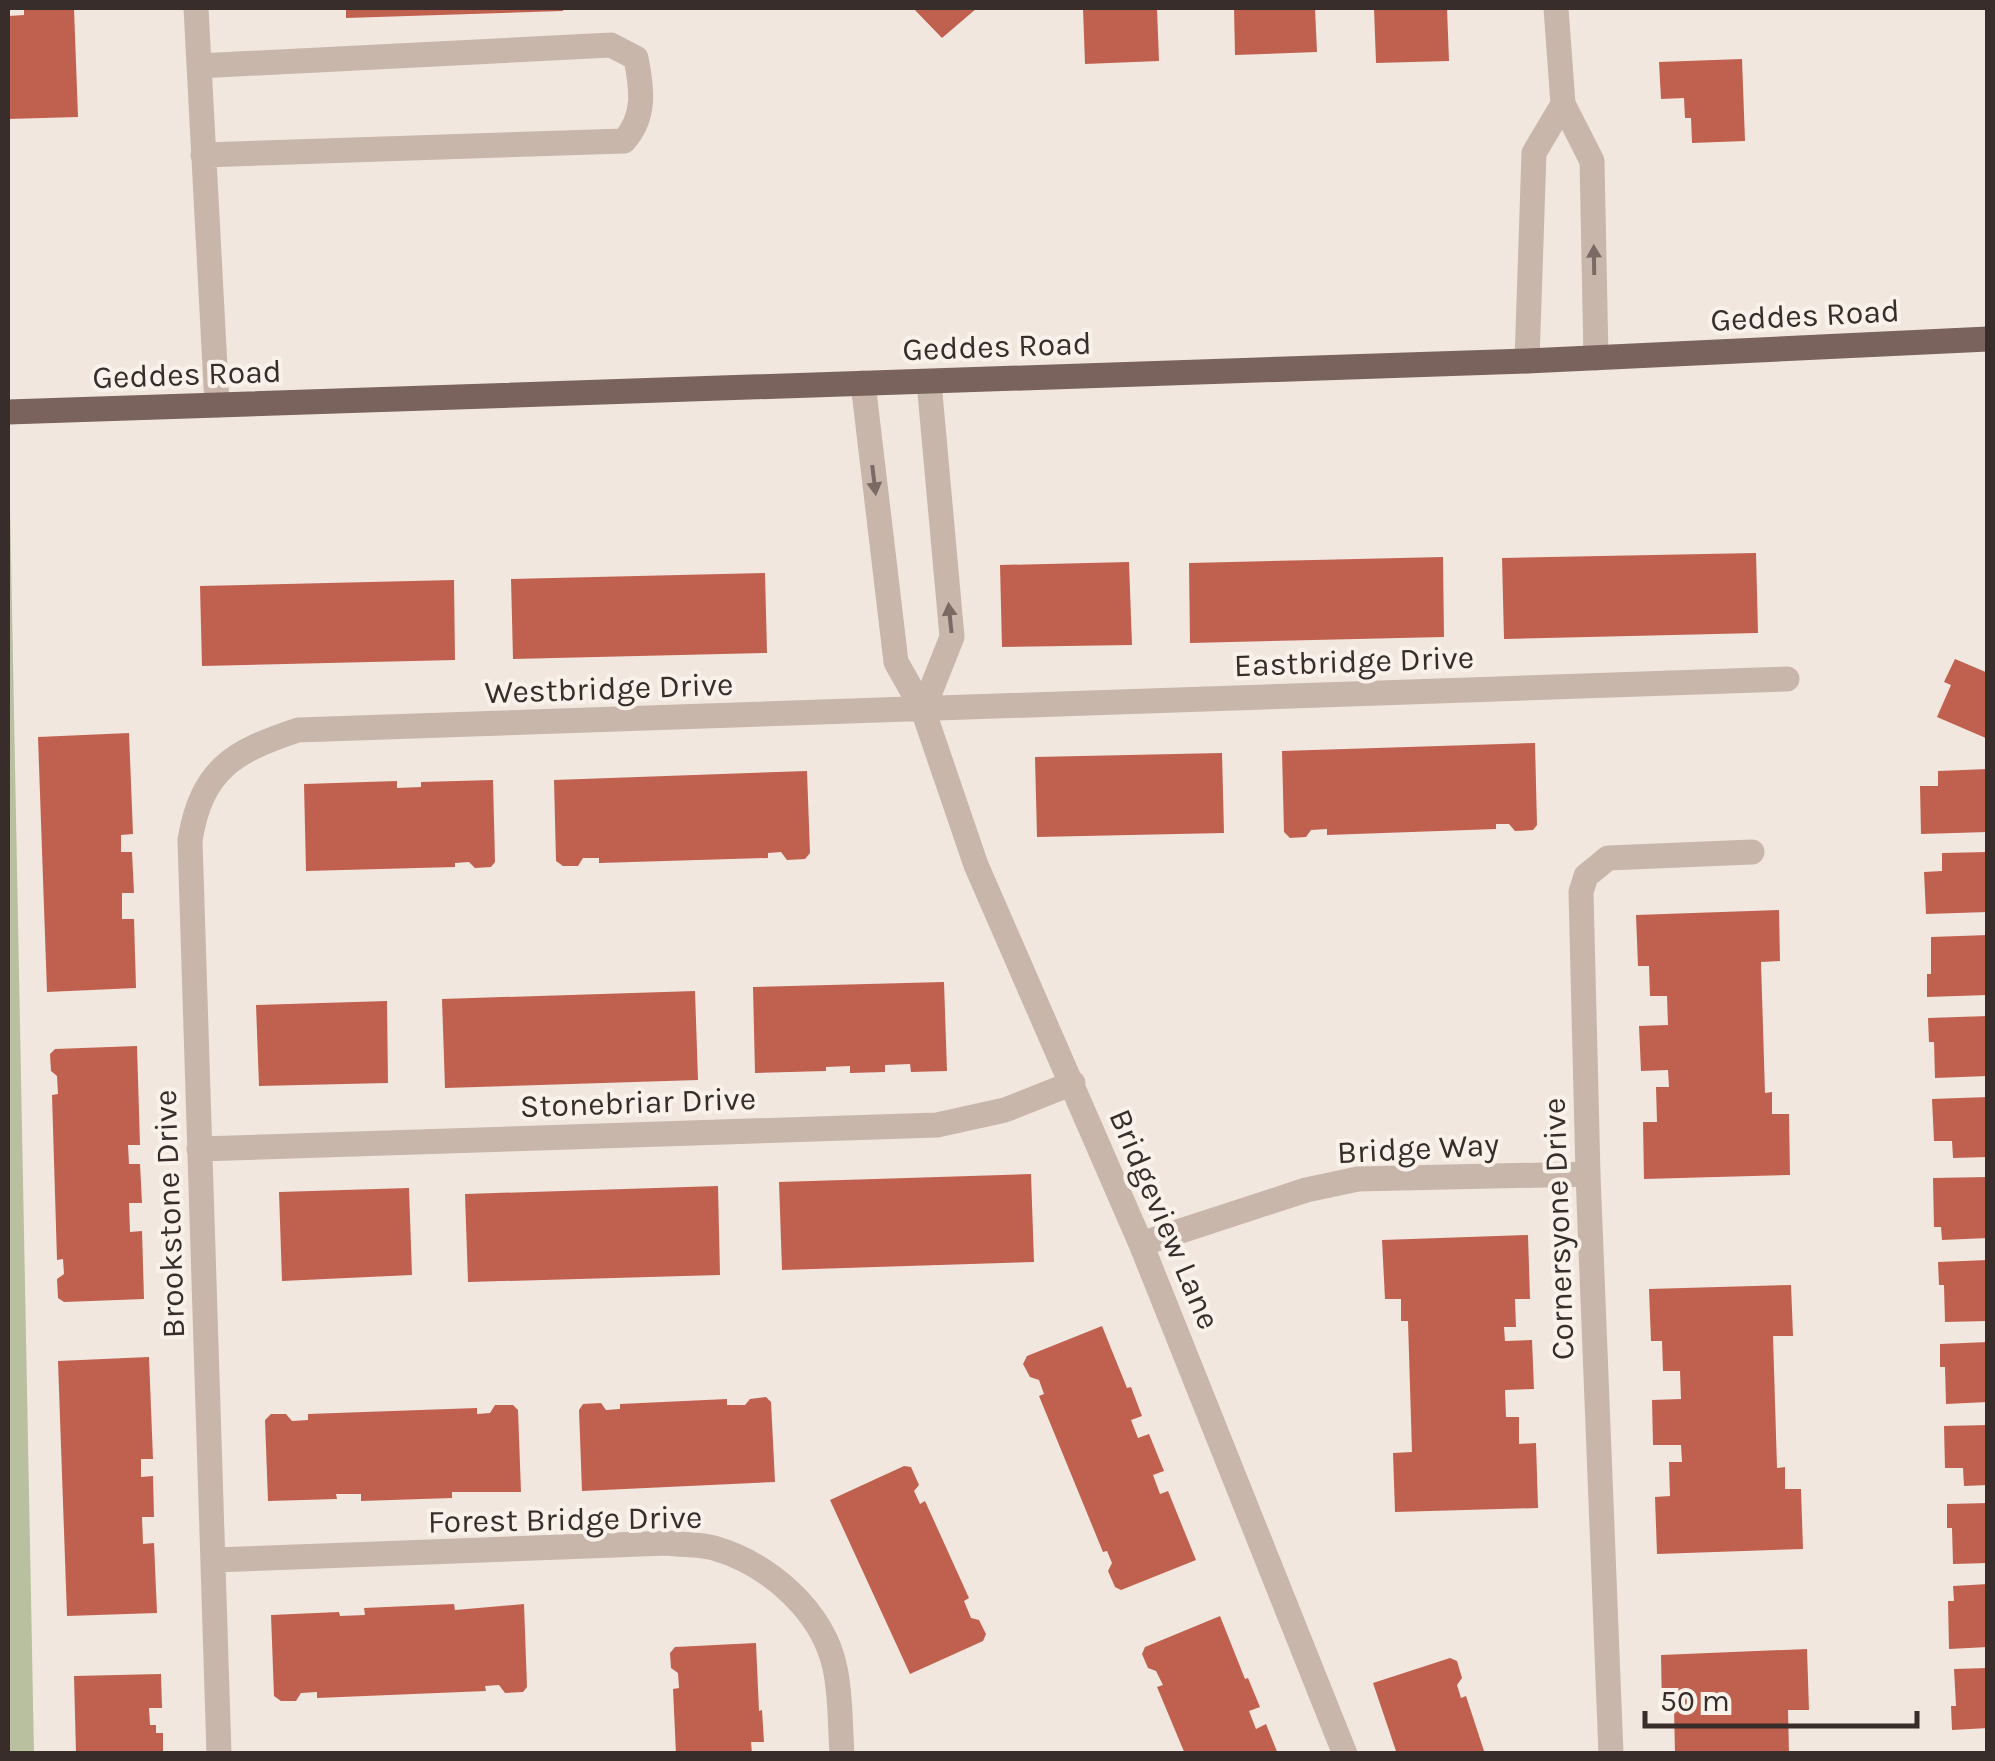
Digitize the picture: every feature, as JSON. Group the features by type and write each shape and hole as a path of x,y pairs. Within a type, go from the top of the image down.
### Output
{"main road":[{"name":"Geddes Road","path":"8,412 1528,361 1988,338"}],"street":[{"path":"196,8 217,405"},
{"path":"1556,8 1564,104 1592,161 1596,358"},
{"path":"199,66 611,44 636,58 642,89 638,125 624,141 203,155"},
{"path":"1528,361 1534,153 1564,104"},
{"path":"923,710 952,638 929,382"},
{"name":"Bridgeview Lane","path":"864,383 896,662 923,710 976,865 1140,1244 1262,1539 1345,1754"},
{"name":"Eastbridge Drive","path":"923,710 1787,678"},
{"name":"Westbridge Drive","path":"298,730 923,710"},
{"name":"Brookstone Drive","path":"219,1754 190,840 203,794 224,764 252,745 298,730"},
{"name":"Cornersyone Drive","path":"1611,1754 1580,892 1586,876 1597,864 1620,856 1752,852"},
{"name":"Stonebriar Drive","path":"199,1149 937,1124 1005,1110 1073,1083"},
{"name":"Bridge Way","path":"1140,1244 1306,1190 1358,1179 1588,1174"},
{"name":"Forest Bridge Drive","path":"213,1560 668,1543 710,1547 762,1570 789,1590 808,1613 835,1667 842,1754"}],"green space":[{"path":"10,504 34,1754 8,1753"}],"building":[{"path":"24,8 74,8 78,117 8,119 8,16 24,15"},
{"path":"346,8 563,8 563,11 346,18"},
{"path":"913,8 977,8 942,38"},
{"path":"1083,8 1157,8 1159,61 1085,64"},
{"path":"1234,8 1315,8 1317,52 1235,55"},
{"path":"1374,8 1447,8 1449,61 1376,63"},
{"path":"1742,59 1745,141 1692,143 1691,118 1685,118 1684,98 1661,99 1659,62"},
{"path":"1756,553 1758,633 1504,639 1502,558"},
{"path":"1443,557 1444,637 1190,643 1189,563"},
{"path":"1129,562 1132,645 1002,647 1000,565"},
{"path":"765,573 767,653 513,659 511,579"},
{"path":"454,580 455,660 202,666 200,586"},
{"path":"1955,659 1988,673 1988,739 1937,717 1951,685 1944,682"},
{"path":"129,733 133,834 121,835 121,852 132,852 134,893 122,893 122,919 134,919 136,988 47,992 38,737"},
{"path":"1535,743 1537,825 1533,830 1515,831 1509,824 1496,824 1496,829 1327,835 1327,829 1311,830 1306,837 1290,838 1284,832 1282,751"},
{"path":"1222,753 1224,833 1037,837 1035,757"},
{"path":"1988,769 1988,832 1921,834 1920,786 1938,786 1938,771"},
{"path":"807,771 810,853 805,859 787,860 781,852 768,853 768,858 599,863 599,858 583,858 578,866 563,866 556,861 554,780"},
{"path":"493,780 495,862 491,867 475,868 469,862 455,863 455,867 306,871 304,784 397,781 397,788 421,787 421,782"},
{"path":"1988,852 1988,912 1926,914 1924,872 1942,871 1942,853"},
{"path":"1779,910 1780,961 1761,962 1765,1093 1772,1092 1772,1114 1789,1114 1790,1175 1644,1179 1643,1122 1657,1122 1656,1087 1669,1087 1668,1070 1641,1071 1639,1026 1668,1025 1667,996 1650,996 1649,966 1638,966 1636,915"},
{"path":"1988,935 1988,995 1927,997 1931,937"},
{"path":"944,982 947,1071 911,1072 910,1064 885,1065 885,1072 850,1073 850,1066 826,1067 826,1071 755,1073 753,987"},
{"path":"695,991 698,1080 445,1088 442,999"},
{"path":"387,1001 388,1083 259,1086 256,1005"},
{"path":"1988,1016 1988,1076 1935,1078 1934,1042 1929,1042 1928,1018"},
{"path":"137,1046 140,1145 128,1145 129,1164 140,1164 142,1203 129,1203 130,1232 142,1231 144,1299 64,1302 58,1298 57,1279 64,1274 63,1259 57,1260 52,1095 58,1094 50,1054 55,1049"},
{"path":"1988,1097 1988,1157 1953,1158 1952,1141 1934,1141 1932,1099"},
{"path":"1031,1174 1034,1262 782,1270 779,1182"},
{"path":"1988,1177 1988,1238 1942,1240 1941,1227 1934,1227 1933,1178"},
{"path":"718,1186 720,1275 468,1282 465,1194"},
{"path":"409,1188 412,1275 282,1281 279,1192"},
{"path":"1528,1235 1530,1299 1515,1299 1516,1327 1504,1327 1505,1341 1532,1340 1534,1389 1505,1390 1506,1417 1519,1417 1519,1444 1536,1443 1538,1508 1395,1512 1393,1453 1412,1452 1408,1321 1401,1321 1401,1299 1385,1299 1382,1240"},
{"path":"1988,1260 1988,1321 1945,1322 1944,1285 1939,1285 1938,1262"},
{"path":"1791,1285 1793,1336 1773,1336 1777,1468 1785,1467 1785,1489 1801,1489 1803,1549 1657,1554 1655,1497 1670,1496 1669,1462 1682,1462 1681,1445 1653,1445 1652,1400 1681,1399 1680,1371 1663,1371 1662,1341 1651,1341 1649,1289"},
{"path":"1102,1326 1142,1416 1131,1420 1138,1438 1149,1434 1164,1471 1153,1475 1160,1494 1168,1491 1196,1560 1121,1590 1115,1587 1108,1571 1112,1563 1107,1551 1103,1552 1039,1396 1044,1394 1039,1380 1030,1377 1023,1364 1027,1356"},
{"path":"1988,1342 1988,1402 1946,1404 1940,1344"},
{"path":"149,1357 153,1459 141,1459 141,1477 153,1476 154,1517 142,1517 143,1544 154,1543 157,1613 67,1616 58,1361"},
{"path":"766,1397 771,1402 775,1482 582,1491 579,1410 583,1404 601,1403 606,1410 620,1409 620,1404 727,1399 727,1405 745,1405 750,1399"},
{"path":"495,1405 513,1405 518,1410 521,1492 452,1492 452,1498 361,1501 361,1494 336,1494 337,1499 268,1501 265,1420 271,1414 286,1414 292,1421 308,1420 308,1414 477,1408 477,1414 490,1413"},
{"path":"1988,1425 1988,1485 1964,1486 1963,1468 1945,1468 1944,1426"},
{"path":"904,1466 911,1467 919,1485 914,1491 920,1504 925,1501 969,1598 964,1601 971,1618 979,1620 986,1634 983,1641 910,1674 830,1500"},
{"path":"1988,1503 1988,1563 1953,1564 1947,1504"},
{"path":"1988,1584 1988,1647 1949,1649 1948,1601 1954,1601 1953,1586"},
{"path":"454,1604 455,1610 524,1604 527,1687 523,1692 505,1693 499,1685 485,1686 486,1691 317,1698 317,1692 301,1693 296,1701 281,1701 274,1696 271,1615 365,1615 364,1608"},
{"path":"1220,1616 1260,1707 1249,1711 1256,1729 1266,1724 1278,1754 1185,1754 1157,1687 1163,1685 1142,1654 1145,1647"},
{"path":"756,1643 764,1742 751,1742 752,1754 676,1754 673,1689 679,1688 670,1653 675,1647"},
{"path":"1807,1649 1809,1710 1788,1710 1789,1754 1675,1754 1674,1708 1662,1709 1661,1655"},
{"path":"1450,1658 1457,1661 1462,1678 1457,1685 1461,1698 1466,1696 1485,1754 1397,1754 1373,1683"},
{"path":"1988,1668 1988,1728 1952,1730 1951,1706 1956,1706 1954,1669"},
{"path":"161,1674 162,1708 149,1708 150,1725 156,1725 156,1733 163,1733 163,1754 76,1754 74,1676"}]}
